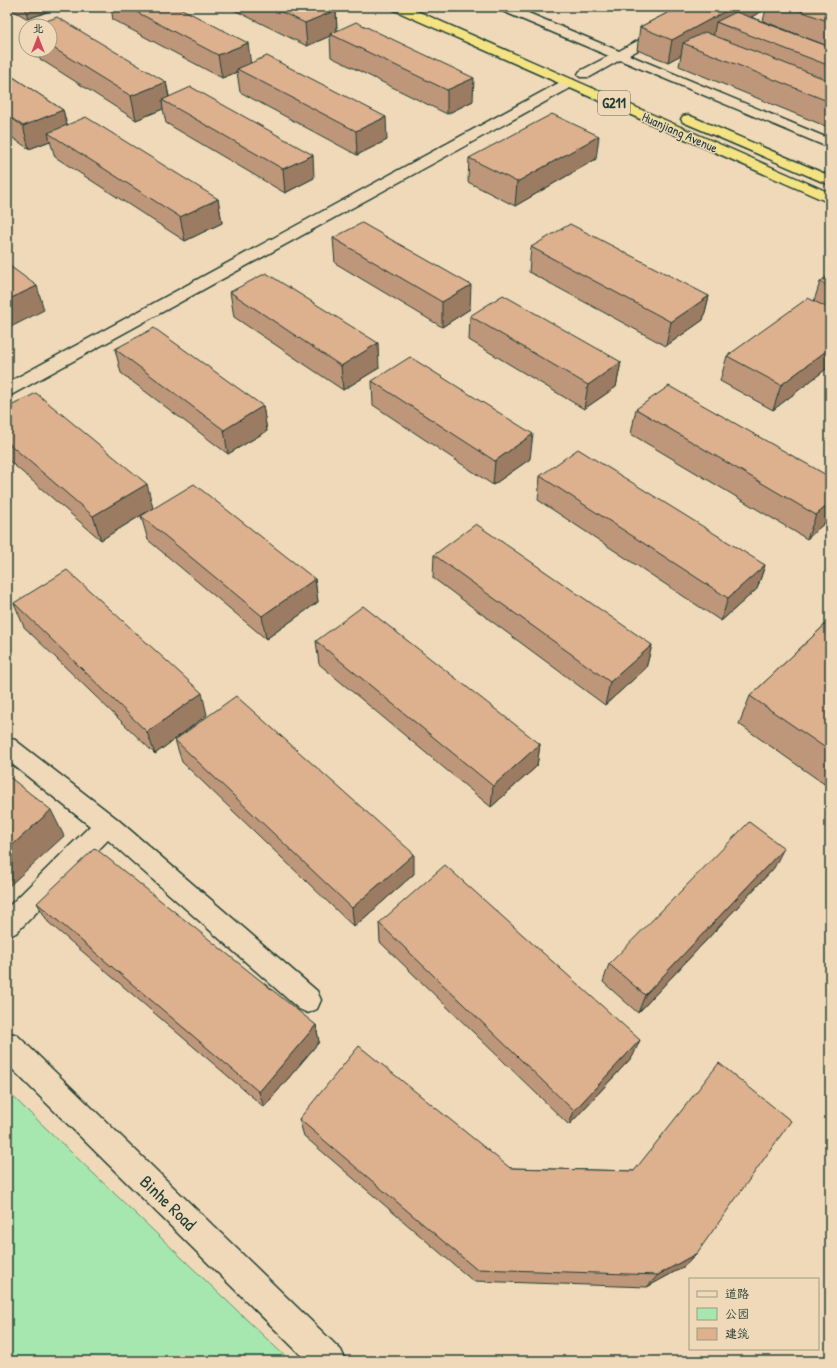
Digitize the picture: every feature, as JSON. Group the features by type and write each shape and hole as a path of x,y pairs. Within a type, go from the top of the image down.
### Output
{"highway":[{"name":"Huanjiang Avenue","path":"398,7 570,75 830,199"},
{"name":"Huanjiang Avenue","path":"570,75 585,74 599,80"},
{"name":"Huanjiang Avenue","path":"679,115 830,181"}],"street":[{"path":"504,7 830,144"},
{"path":"585,74 708,7"},
{"path":"7,390 570,75"},
{"path":"7,747 107,825 308,1000"},
{"path":"7,925 107,825"},
{"name":"Binhe Road","path":"7,1046 330,1361"}],"green space":[{"path":"7,1091 290,1361 7,1361"}],"building":[{"path":"127,7 178,7 248,43 218,55"},
{"path":"271,7 329,7 336,10 305,23"},
{"path":"679,7 733,7 672,40 640,27"},
{"path":"790,7 830,7 830,22"},
{"path":"736,12 830,47 830,66 716,22"},
{"path":"57,17 166,82 131,96 58,51 58,18 54,18"},
{"path":"356,22 474,78 447,90 330,34"},
{"path":"705,32 830,81 830,102 683,43"},
{"path":"267,56 386,117 356,131 237,69"},
{"path":"7,73 63,110 23,126 7,115"},
{"path":"191,87 313,155 283,169 162,100"},
{"path":"552,114 599,136 517,182 469,158"},
{"path":"86,117 218,199 180,217 48,133"},
{"path":"362,223 471,285 442,302 333,238"},
{"path":"570,224 709,296 671,322 531,247"},
{"path":"7,264 37,286 7,300"},
{"path":"266,273 378,343 341,366 230,292"},
{"path":"830,274 830,287 820,282"},
{"path":"503,295 621,362 588,385 470,316"},
{"path":"808,298 830,309 830,348 781,385 727,356"},
{"path":"154,328 263,406 224,430 115,349"},
{"path":"410,357 533,434 495,461 372,381"},
{"path":"669,386 830,477 830,503 816,515 636,409"},
{"path":"36,393 147,484 93,516 7,442 7,408"},
{"path":"578,449 765,565 728,598 540,476"},
{"path":"194,484 315,579 262,616 141,516"},
{"path":"476,524 652,645 610,682 434,555"},
{"path":"67,570 202,693 147,732 14,603"},
{"path":"363,606 540,744 493,786 316,641"},
{"path":"830,620 830,751 750,696"},
{"path":"236,696 414,854 352,908 175,740"},
{"path":"7,775 51,810 7,850"},
{"path":"749,822 784,848 645,995 609,964"},
{"path":"95,848 316,1025 259,1092 37,903"},
{"path":"445,865 640,1040 574,1111 379,923"},
{"path":"359,1046 510,1168 634,1171 719,1063 791,1121 697,1253 658,1275 476,1269 299,1119"}]}
